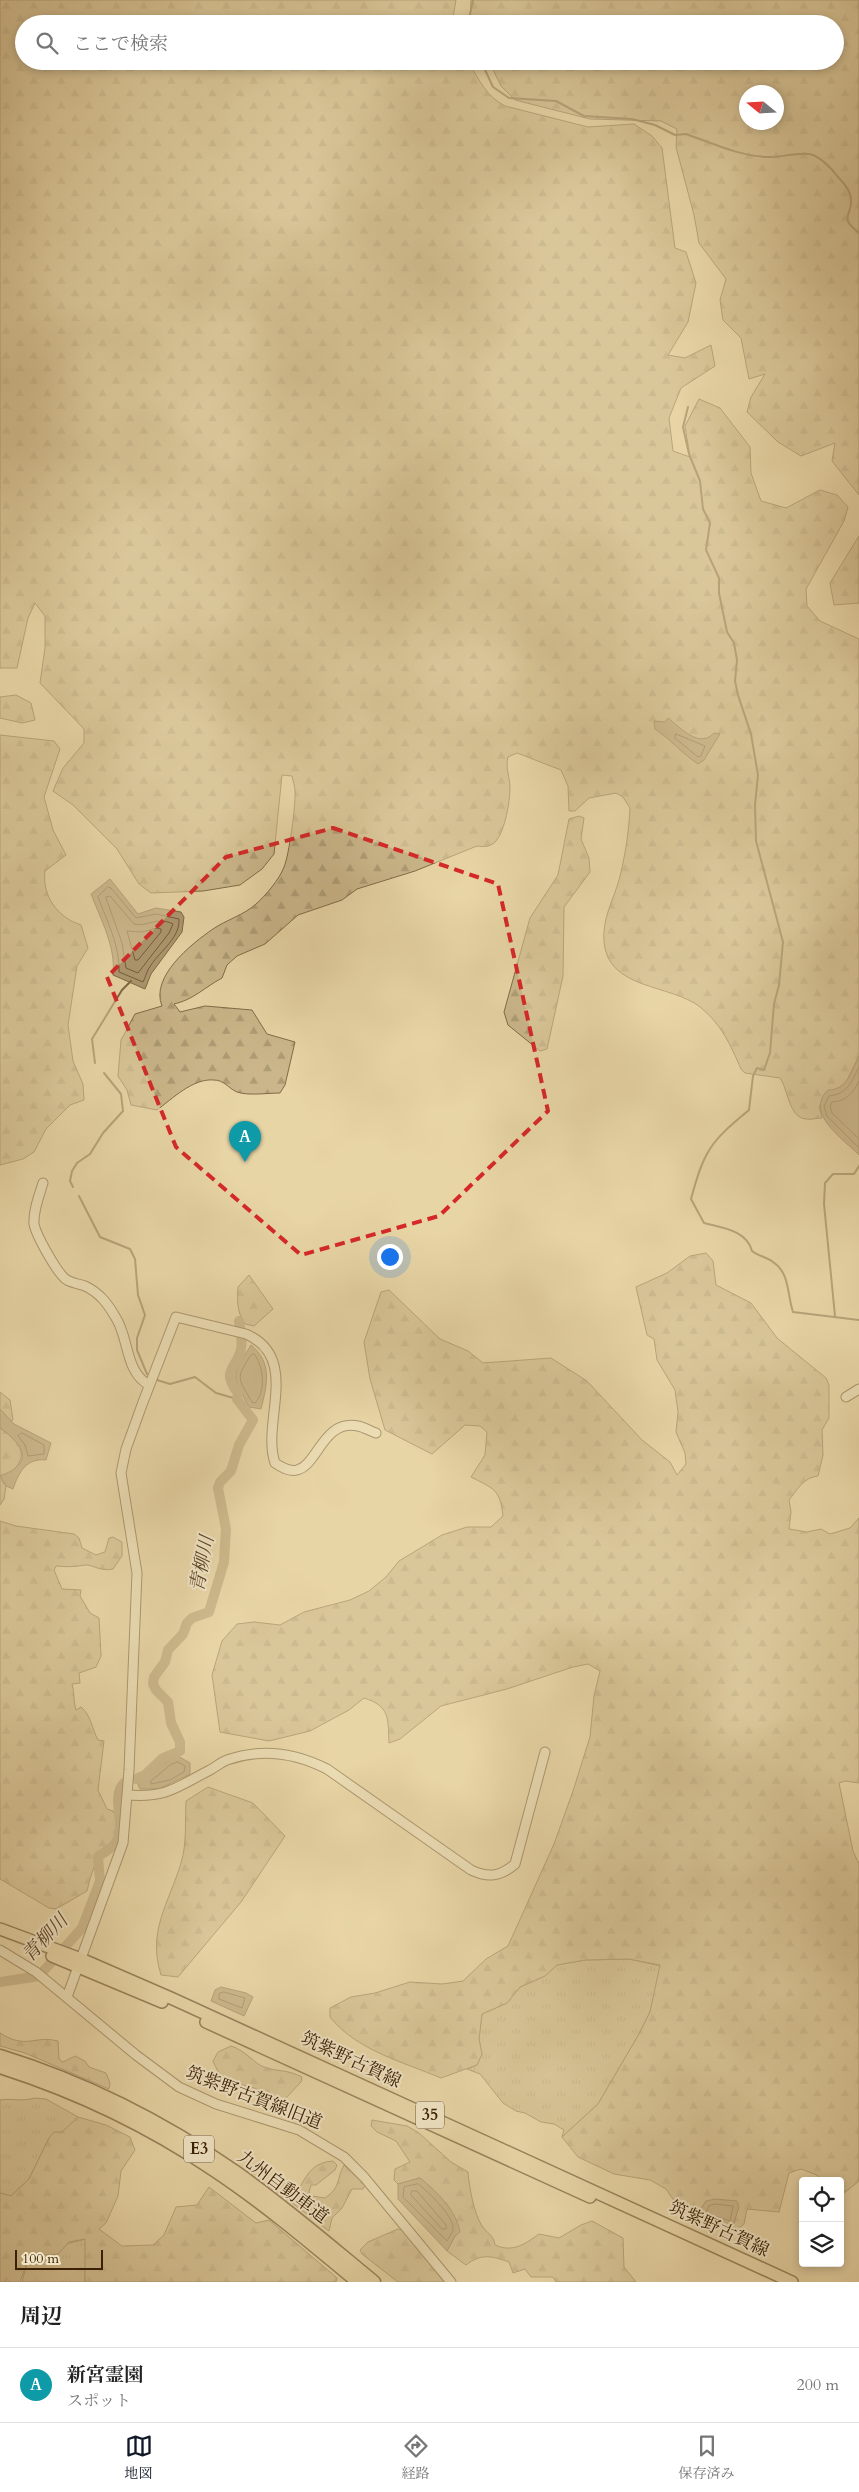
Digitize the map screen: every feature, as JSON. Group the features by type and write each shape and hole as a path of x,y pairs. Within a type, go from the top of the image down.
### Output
{"highway":[{"name":"九州自動車道","path":"0,2056 53,2075 118,2103 208,2154 301,2222 374,2282"},
{"name":"九州自動車道","path":"0,2067 45,2083 112,2112 190,2154 234,2183 358,2282"}],"main road":[{"name":"筑紫野古賀線","path":"0,1929 58,1954"},
{"name":"筑紫野古賀線","path":"0,1936 80,1962 246,2031 792,2282"},
{"name":"筑紫野古賀線","path":"80,1962 775,2282"}],"street":[{"path":"43,1183 35,1212 34,1225 38,1235 66,1280 96,1291 104,1299 124,1332 131,1363 149,1385"},
{"path":"67,1997 123,1843 128,1795 137,1573 121,1473 126,1449 176,1317 246,1334 258,1341 266,1350 275,1368 277,1392 270,1435 271,1451 275,1463 285,1469 298,1470 309,1462 316,1449 331,1433 345,1427 356,1426 376,1433"},
{"path":"846,1397 859,1388"},
{"path":"128,1795 158,1796 178,1788 225,1761 243,1756 277,1753 294,1756 311,1761 327,1769 471,1870 483,1876 495,1876 505,1873 515,1864 545,1752"},
{"name":"筑紫野古賀線旧道","path":"0,1950 39,1974 136,2056 179,2088 216,2104 299,2130 344,2157 364,2177 451,2282"}],"highlighted area":[{"path":"333,828 498,884 548,1111 439,1216 301,1255 176,1147 107,977 226,857"}],"green space":[{"path":"0,0 456,0 453,15 15,15 15,70 473,70 488,92 505,106 588,127 634,124 652,136 662,148 675,248 686,252 696,283 688,322 668,355 685,358 711,345 715,366 681,388 669,418 673,451 690,457 685,426 699,399 720,408 750,447 751,473 761,501 786,508 820,490 837,495 848,507 844,521 806,589 807,606 820,621 859,639 859,1056 844,1086 819,1106 822,1118 806,1119 800,1117 792,1108 780,1078 745,1073 741,1069 720,1028 700,1007 688,1000 628,978 617,969 608,958 604,934 606,918 623,862 630,808 623,797 616,793 589,798 575,811 569,811 568,786 561,770 517,753 508,757 507,765 510,788 508,808 502,830 494,843 487,846 477,846 415,871 357,889 342,900 298,915 265,944 237,956 227,965 222,978 193,996 174,1004 180,1012 205,1006 252,1010 267,1034 295,1042 285,1085 280,1093 242,1093 237,1092 221,1081 206,1080 183,1090 157,1110 131,1105 127,1090 118,1076 121,1040 135,1014 162,1006 160,995 162,984 167,973 184,952 213,929 251,908 276,882 284,867 288,852 295,798 292,776 282,775 274,854 262,869 240,885 203,891 151,893 139,884 117,849 73,805 53,791 63,768 84,743 84,729 40,683 45,648 45,616 35,603 28,618 17,668 0,668"},
{"path":"471,0 859,0 859,495 832,461 835,443 801,456 778,442 747,412 751,397 765,374 749,379 741,338 723,320 720,300 726,279 699,243 694,215 676,147 677,129 661,121 590,119 515,100 501,86 493,70 844,70 844,15 470,15"},
{"path":"859,536 859,603 834,605 830,583"},
{"path":"16,695 31,703 35,720 22,723 0,718 0,697"},
{"path":"0,735 54,741 60,749 44,797 53,830 66,855 45,871 46,889 58,911 81,925 88,948 77,966 68,1025 73,1061 83,1084 84,1100 70,1105 46,1129 34,1152 23,1159 0,1165"},
{"path":"579,816 584,818 581,839 589,858 590,872 564,907 563,976 547,1049 540,1051 508,1025 504,1012 530,918 558,875 569,819"},
{"path":"706,1253 713,1261 716,1285 751,1303 777,1338 826,1378 829,1385 829,1418 822,1430 823,1455 818,1476 805,1481 789,1500 791,1512 789,1529 807,1532 821,1529 830,1534 850,1528 859,1518 859,1783 845,1781 839,1783 853,1851 859,1864 859,2181 844,2193 844,2177 819,2177 801,2169 789,2173 779,2212 747,2209 744,2224 737,2230 732,2228 736,2219 706,2201 697,2215 686,2211 675,2202 666,2189 650,2180 614,2174 578,2157 562,2137 598,2104 639,2034 650,2012 660,1965 629,1959 585,1960 557,1965 545,1976 520,1987 507,2003 482,2014 479,2039 482,2054 477,2065 441,2078 367,2047 353,2038 330,2017 330,2008 351,1997 375,1993 410,1982 442,1984 463,1981 486,1959 508,1946 554,1844 573,1791 590,1737 594,1696 600,1671 588,1664 573,1667 507,1689 441,1706 400,1739 389,1743 386,1714 379,1705 364,1698 349,1710 310,1731 269,1741 220,1732 212,1675 222,1641 237,1624 254,1622 280,1625 304,1612 350,1600 369,1591 386,1577 399,1561 442,1535 467,1527 491,1527 503,1516 498,1495 490,1487 471,1477 485,1455 487,1432 480,1426 465,1425 432,1454 385,1430 370,1379 364,1342 381,1292 389,1290 440,1339 468,1351 483,1363 551,1358 587,1381 642,1440 670,1462 677,1475 686,1464 685,1453 676,1432 678,1412 675,1390 657,1360 654,1339 647,1335 636,1287 667,1273 690,1256"},
{"path":"249,1275 273,1309 254,1326 245,1324 238,1306 238,1287"},
{"path":"0,1392 10,1400 13,1420 10,1421 0,1409"},
{"path":"0,1428 16,1441 21,1454 17,1466 2,1480 6,1486 4,1499 0,1505"},
{"path":"0,1521 16,1526 74,1534 79,1538 82,1548 96,1555 105,1552 109,1538 113,1537 122,1542 122,1556 113,1569 104,1570 85,1565 71,1567 56,1566 54,1570 62,1589 81,1590 80,1596 90,1613 99,1618 101,1656 96,1667 79,1673 80,1683 72,1684 76,1710 81,1707 84,1710 98,1740 104,1741 98,1790 107,1809 113,1811 118,1821 115,1841 104,1851 96,1863 87,1891 56,1909 49,1908 0,1879"},
{"path":"208,1787 253,1803 285,1836 241,1902 178,1977 161,1975 157,1959 158,1931 183,1856 186,1801"},
{"path":"629,1959 661,1966 650,2012 598,2104 562,2137 564,2130 554,2124 541,2122 525,2113 516,2111 503,2103 480,2074 467,2069 477,2065 482,2054 479,2039 482,2014 507,2003 520,1987 545,1976 557,1965 585,1960"},
{"path":"0,2033 17,2041 58,2041 59,2059 63,2062 75,2056 85,2061 89,2067 106,2073 110,2083 109,2089 25,2053 0,2046"},
{"path":"231,2046 261,2066 302,2077 301,2082 283,2101 258,2089 225,2079 213,2061 218,2052"},
{"path":"46,2099 78,2117 62,2133 49,2138 29,2179 11,2196 0,2193 0,2100"},
{"path":"78,2117 106,2125 130,2137 135,2150 121,2171 118,2196 106,2223 99,2229 122,2246 153,2245 164,2235 176,2207 197,2205 209,2187 256,2223 269,2220 337,2278 336,2282 85,2282 85,2239 69,2242 58,2254 44,2255 33,2253 29,2257 20,2282 0,2282 0,2193 11,2196 29,2179 49,2138 54,2132 62,2132"},
{"path":"372,2120 407,2126 419,2133 451,2162 468,2172 474,2207 479,2221 493,2239 495,2245 513,2248 524,2244 539,2234 559,2238 592,2221 623,2238 624,2267 636,2282 556,2282 553,2277 531,2277 525,2269 513,2273 509,2262 492,2257 482,2257 466,2265 447,2251 459,2232 454,2216 439,2195 420,2178 398,2184 394,2180 395,2169 410,2162 396,2141 377,2132 371,2126"},
{"path":"333,2161 337,2165 335,2170 316,2185 311,2185 309,2192 312,2196 325,2198 330,2194 336,2187 344,2165 365,2185 363,2189 352,2189 342,2208 332,2218 329,2231 274,2189 281,2180 287,2180 300,2187 313,2169 321,2163"},
{"path":"398,2229 403,2230 444,2282 398,2282 362,2254 360,2250 368,2242"},
{"path":"86,2239 85,2282 22,2282 29,2256 33,2252"}],"water":[{"path":"668,718 696,738 702,739 714,733 720,734 704,760 698,764 655,729 654,721 665,722"},
{"path":"110,879 138,914 156,908 181,912 184,917 182,932 151,974 145,989 113,975 110,944 91,894"},
{"path":"859,1056 859,1155 828,1125 820,1108 822,1099 828,1090 840,1087 848,1079"},
{"path":"251,1345 263,1359 265,1367 266,1383 261,1409 249,1407 236,1381 237,1370"},
{"path":"0,1409 14,1424 51,1443 46,1460 33,1461 24,1467 13,1489 6,1486 0,1476 18,1465 22,1460 22,1454 20,1447 15,1441 0,1428"},
{"path":"178,1756 190,1763 190,1774 159,1789 140,1789 137,1782"},
{"path":"221,1987 246,1993 253,1997 244,2016 211,2001 215,1990"},
{"path":"420,2178 445,2202 458,2224 460,2232 455,2236 447,2251 398,2199 398,2184"},
{"path":"715,2199 737,2201 739,2207 732,2228 697,2215 706,2201"}],"waterway":[{"path":"470,15 473,0"},
{"path":"485,70 493,87 509,98 556,101 584,116 632,119 655,125 675,135 686,134 746,154 772,157 799,154 813,155 829,166 847,188 851,200 848,220 859,233"},
{"path":"688,407 683,427 689,454 700,481 703,509 710,523 706,550 719,578 719,593 727,632 734,643 737,660 735,681 751,734 758,775 755,805 756,841 783,942 779,985 774,1004 770,1053 764,1070 757,1068 753,1076 749,1110 725,1131 710,1148 700,1169 691,1199 704,1223 739,1234 745,1238 752,1251 771,1260 778,1267 785,1278 793,1312 859,1320"},
{"path":"95,1063 92,1039 122,990 131,981"},
{"path":"73,1187 70,1181 72,1171 77,1163 90,1154 103,1133 123,1111 121,1094 104,1073"},
{"path":"835,1316 824,1204 825,1183 833,1174 854,1174 859,1166"},
{"path":"79,1196 100,1237 130,1249 135,1259 138,1295 145,1315 137,1338 137,1350 147,1374"},
{"name":"青柳川","path":"136,1779 145,1775 163,1758 180,1751 180,1742 171,1723 168,1702 156,1690 153,1684 154,1677 165,1662 168,1650 183,1634 187,1623 192,1618 209,1612 224,1562 226,1529 218,1488 220,1482 231,1471 239,1445 253,1420 237,1399 238,1393 230,1379 231,1370 242,1346 239,1321"},
{"path":"157,1380 170,1384 195,1377 216,1393 237,1399"},
{"name":"青柳川","path":"0,1982 39,1976 82,1928 100,1881 98,1857 114,1845 118,1838 120,1830 118,1797 124,1783"}],"place":[{"name":"新宮霊園","path":"245,1162"}]}
